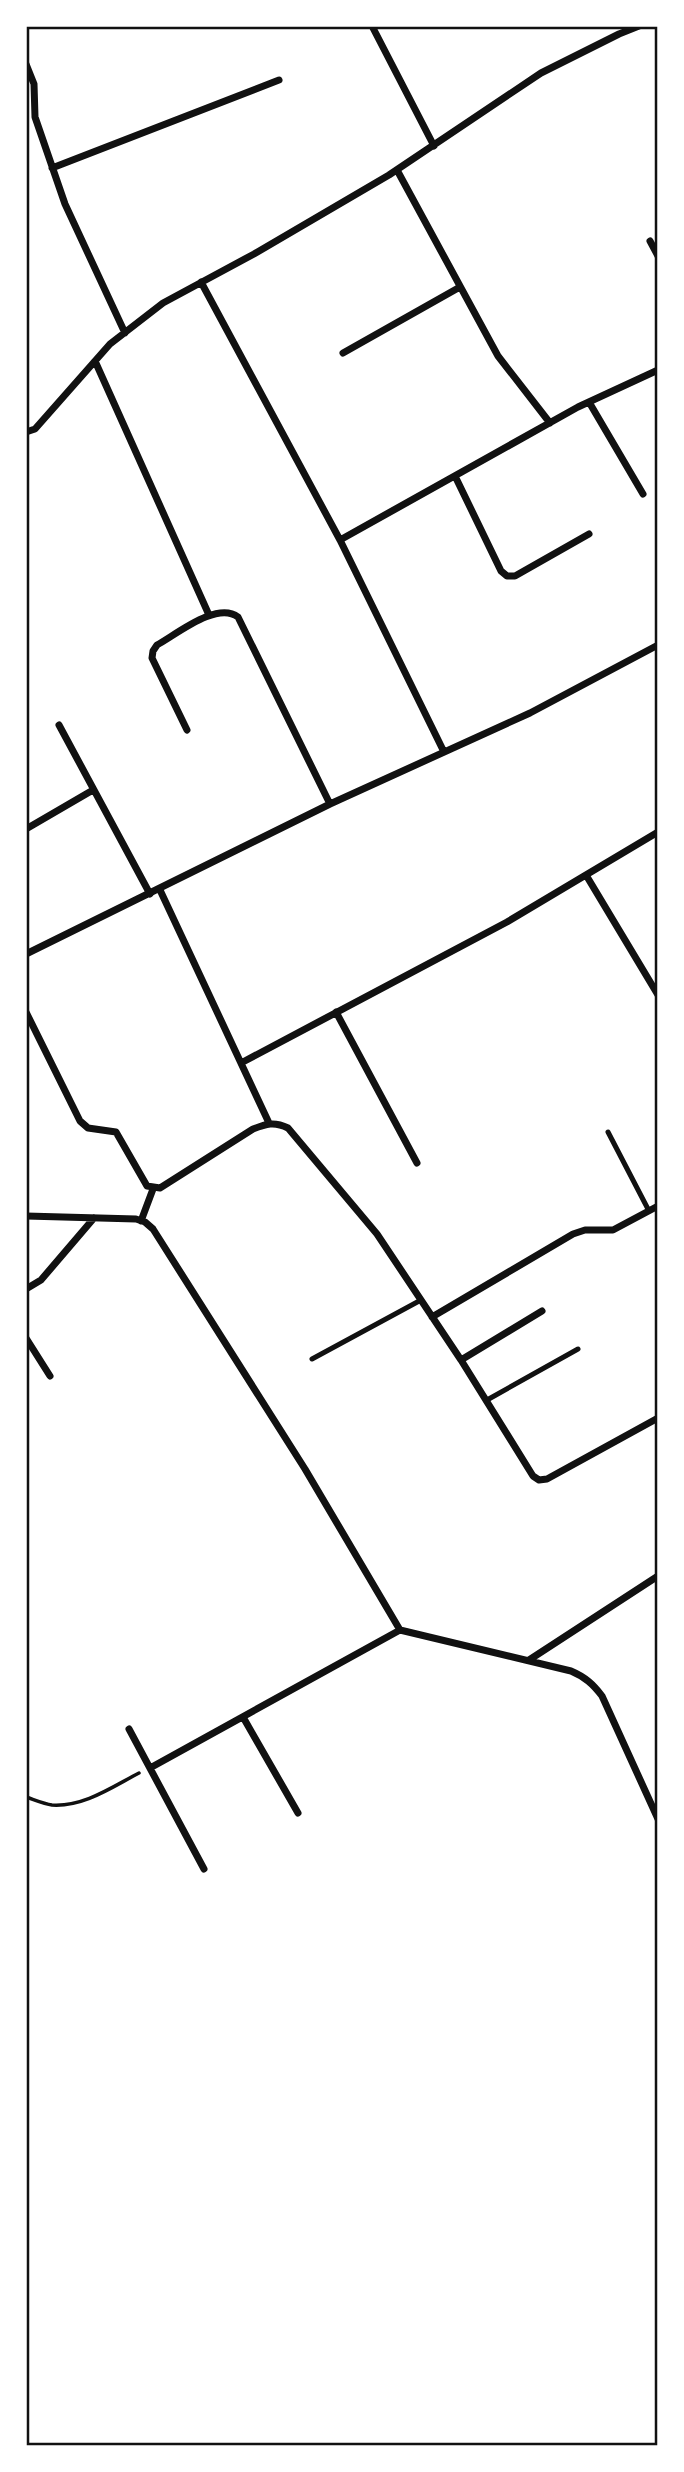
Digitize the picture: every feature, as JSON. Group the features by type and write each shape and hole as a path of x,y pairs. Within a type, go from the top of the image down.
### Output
{"street":[{"path":"372,26 434,146"},
{"path":"26,432 35,429 110,344 163,303 397,170 541,74 639,26"},
{"path":"26,64 34,84 35,117 65,204 125,333"},
{"path":"52,168 279,80"},
{"path":"397,170 498,356 550,423"},
{"path":"650,240 658,256"},
{"path":"201,282 340,540 444,752"},
{"path":"343,353 460,287"},
{"path":"95,361 209,615"},
{"path":"340,540 589,402 658,370"},
{"path":"589,402 643,495"},
{"path":"455,476 501,571 507,576 515,576 589,534"},
{"path":"187,730 152,657 153,650 209,615 224,611 238,617 330,804"},
{"path":"26,954 330,804 530,713 658,645"},
{"path":"58,725 150,894"},
{"path":"26,829 93,790"},
{"path":"241,1063 507,922 658,832"},
{"path":"586,875 658,995"},
{"path":"160,890 269,1123"},
{"path":"26,1012 80,1121 88,1128 116,1132 147,1186 153,1189 160,1188 253,1129 269,1123 288,1128 377,1234 487,1400 533,1476 539,1480 547,1479 658,1418"},
{"path":"336,1012 417,1163"},
{"path":"141,1221 153,1189"},
{"path":"432,1317 573,1234 585,1230 613,1230 658,1206"},
{"path":"26,1216 141,1221 153,1229 305,1469 400,1630"},
{"path":"26,1289 41,1280 94,1218"},
{"path":"461,1360 542,1311"},
{"path":"26,1338 50,1376"},
{"path":"529,1660 658,1576"},
{"path":"150,1768 400,1630 571,1671 594,1685 602,1696 658,1819"},
{"path":"243,1717 298,1813"},
{"path":"129,1729 204,1870"}],"lane":[{"path":"608,1132 649,1211"},
{"path":"312,1359 421,1300"},
{"path":"487,1400 578,1349"}],"path":[{"path":"26,1797 50,1805 76,1803 88,1800 150,1768"}]}
